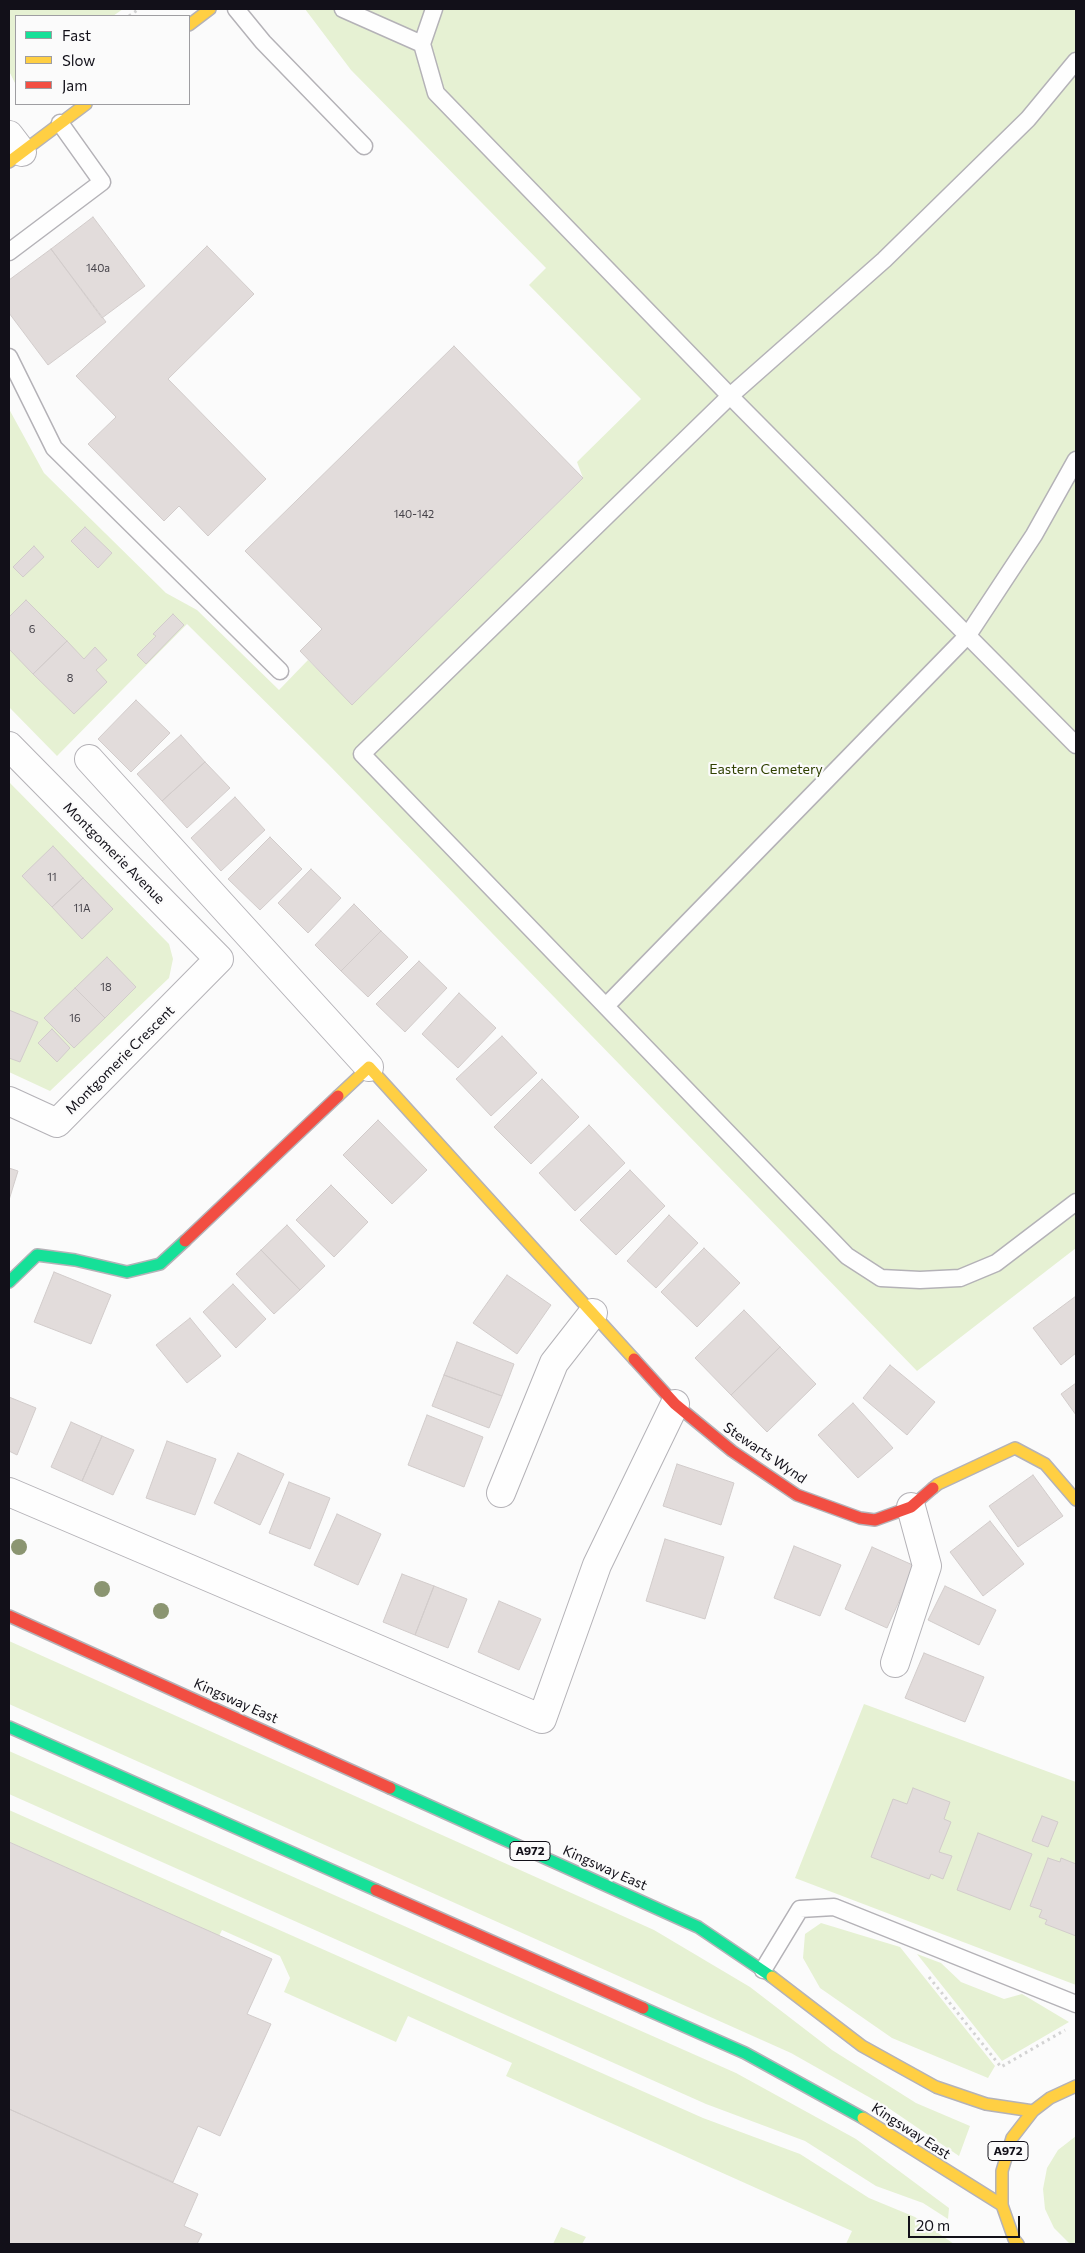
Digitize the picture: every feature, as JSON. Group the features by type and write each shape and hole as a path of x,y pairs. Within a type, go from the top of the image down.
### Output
{"main road":[{"path":"190,24 210,9"},
{"path":"13,150 60,123 85,105"},
{"path":"9,1282 37,1255 75,1260 127,1272 160,1264 369,1067"},
{"name":"Stewarts Wynd","path":"369,1067 675,1404 732,1451 797,1494 860,1518 875,1520 911,1507 938,1484 1014,1448 1045,1464 1076,1500"},
{"name":"Kingsway East","path":"9,1616 698,1928 763,1970 862,2046 936,2087 986,2104 1033,2111"},
{"name":"Kingsway East","path":"9,1727 745,2053 867,2120 1002,2206"},
{"name":"A972","path":"1016,2242 1002,2206 1002,2171 1012,2138 1033,2111 1050,2098 1076,2086"}],"street":[{"name":"Montgomerie Avenue","path":"9,746 219,959"},
{"path":"89,758 369,1067"},
{"name":"Montgomerie Crescent","path":"9,1101 57,1123 219,959"},
{"path":"501,1493 554,1363 593,1313"},
{"path":"9,1492 542,1719 597,1565 675,1404"},
{"path":"895,1663 927,1566 911,1507"}],"lane":[{"path":"236,9 263,42 364,146"},
{"path":"343,9 422,44"},
{"path":"434,9 422,44 436,93 730,396 1076,745"},
{"path":"1076,61 1028,119 891,253 730,396 362,754 847,1256 881,1278 920,1280 960,1278 996,1263 1076,1202"},
{"path":"9,252 102,182 60,123"},
{"path":"9,357 54,448 280,671"},
{"path":"606,1006 968,635 1034,535 1076,460"},
{"path":"763,1970 800,1909 834,1907 1076,2004"}],"path":[{"path":"903,1934 912,1956 1001,2067 1068,2028"}],"green space":[{"path":"9,9 123,9 114,15 15,15 15,83 9,71"},
{"name":"Eastern Cemetery","path":"305,9 1076,9 1076,1248 917,1371 328,764 187,624 57,756 9,707 9,409 44,473 166,593 197,610 279,690 308,660 353,704 583,478 577,462 641,399 529,285 546,268 351,70"},
{"path":"9,782 169,944 173,959 169,978 50,1091 9,1072"},
{"path":"9,1641 654,1930 750,1987 832,2050 916,2103 970,2126 959,2156 890,2109 791,2053 9,1704"},
{"path":"864,1704 1076,1782 1076,1985 795,1878"},
{"path":"9,1751 736,2073 856,2139 949,2208 948,2219 923,2203 876,2186 805,2141 706,2104 9,1794"},
{"path":"9,1810 703,2118 800,2154 869,2198 915,2217 954,2244 846,2244 852,2231 506,2076 512,2063 408,2016 396,2042 284,1992 290,1978 280,1956 222,1930 219,1936 9,1842"},
{"path":"821,1923 900,1947 995,2066 988,2078 892,2038 820,1988 803,1958 805,1934"},
{"path":"917,1954 941,1963 961,1982 1004,1999 1022,1994 1069,2022 1002,2061"},
{"path":"1076,2136 1076,2244 1070,2244 1054,2228 1045,2209 1043,2189 1047,2168 1058,2150"},
{"path":"561,2227 586,2237 582,2244 553,2244"}],"building":[{"path":"93,217 145,286 102,318 51,249"},
{"path":"207,246 254,294 168,379 266,479 208,536 179,506 164,521 88,444 116,417 76,376"},
{"path":"51,249 106,322 48,365 9,313 9,280"},
{"path":"454,346 583,478 352,705 300,651 322,629 245,551"},
{"path":"85,527 112,553 98,568 71,541"},
{"path":"34,546 44,557 23,577 13,567"},
{"path":"26,600 67,641 33,674 9,649 9,617"},
{"path":"173,614 184,625 146,664 137,655 156,636 153,634"},
{"path":"67,641 84,659 95,647 107,660 96,670 107,682 74,714 33,674"},
{"path":"136,700 170,733 131,772 98,739"},
{"path":"181,735 205,762 162,801 137,774"},
{"path":"205,762 230,788 187,828 162,801"},
{"path":"235,797 265,830 221,871 191,838"},
{"path":"270,837 302,869 260,910 228,879"},
{"path":"53,846 83,878 52,907 22,876"},
{"path":"311,869 341,898 308,933 278,903"},
{"path":"83,878 113,909 82,939 52,907"},
{"path":"354,904 381,931 341,971 315,945"},
{"path":"381,931 408,957 368,997 341,971"},
{"path":"107,957 136,987 105,1018 75,988"},
{"path":"419,961 447,988 405,1032 376,1004"},
{"path":"75,988 105,1018 74,1048 44,1018"},
{"path":"459,993 496,1028 458,1068 422,1034"},
{"path":"9,1010 38,1022 20,1062 9,1058"},
{"path":"52,1029 70,1048 57,1062 38,1043"},
{"path":"502,1036 537,1073 491,1116 456,1079"},
{"path":"542,1079 579,1117 531,1164 494,1127"},
{"path":"378,1120 427,1170 392,1204 343,1155"},
{"path":"589,1125 625,1163 575,1211 539,1173"},
{"path":"9,1168 18,1171 9,1200"},
{"path":"630,1170 665,1206 616,1255 580,1220"},
{"path":"331,1185 368,1222 334,1257 296,1220"},
{"path":"669,1215 698,1243 656,1288 627,1261"},
{"path":"287,1225 325,1266 300,1290 261,1250"},
{"path":"704,1248 740,1283 697,1327 661,1292"},
{"path":"261,1250 300,1290 274,1314 236,1274"},
{"path":"54,1272 111,1295 91,1344 34,1322"},
{"path":"507,1275 551,1305 517,1354 473,1323"},
{"path":"233,1284 266,1319 236,1348 203,1312"},
{"path":"1076,1296 1076,1353 1061,1365 1033,1328"},
{"path":"744,1310 780,1347 731,1395 695,1358"},
{"path":"190,1318 221,1356 187,1383 156,1345"},
{"path":"457,1342 514,1364 502,1396 444,1375"},
{"path":"780,1347 816,1384 767,1432 731,1395"},
{"path":"890,1365 935,1402 907,1435 863,1398"},
{"path":"444,1375 502,1396 489,1428 432,1406"},
{"path":"1076,1383 1076,1415 1061,1394"},
{"path":"9,1397 36,1408 17,1455 9,1451"},
{"path":"853,1403 893,1448 858,1478 818,1435"},
{"path":"427,1415 483,1437 464,1487 408,1465"},
{"path":"71,1422 102,1436 82,1481 51,1467"},
{"path":"102,1436 134,1450 113,1495 82,1481"},
{"path":"167,1441 216,1459 195,1515 146,1498"},
{"path":"238,1453 284,1474 260,1525 214,1503"},
{"path":"677,1464 734,1483 721,1525 663,1506"},
{"path":"1033,1475 1063,1516 1018,1547 989,1506"},
{"path":"289,1482 330,1498 310,1549 269,1533"},
{"path":"337,1514 381,1534 358,1585 314,1565"},
{"path":"990,1521 1024,1564 983,1596 950,1552"},
{"path":"665,1539 724,1557 705,1619 646,1601"},
{"path":"794,1546 841,1565 820,1616 774,1598"},
{"path":"872,1547 915,1566 887,1628 845,1609"},
{"path":"402,1574 434,1586 415,1635 383,1622"},
{"path":"434,1586 467,1599 448,1648 415,1635"},
{"path":"945,1586 996,1610 979,1645 928,1620"},
{"path":"499,1601 541,1619 519,1670 478,1652"},
{"path":"924,1653 984,1677 965,1722 905,1698"},
{"path":"913,1788 950,1802 944,1819 951,1822 939,1852 952,1856 943,1879 931,1874 929,1879 871,1857 893,1799 907,1804"},
{"path":"1042,1816 1058,1822 1048,1847 1032,1841"},
{"path":"978,1833 1032,1854 1010,1910 957,1890"},
{"path":"9,1842 272,1959 247,2014 271,2024 220,2136 198,2126 173,2182 9,2109"},
{"path":"1048,1858 1060,1862 1061,1858 1076,1864 1076,1936 1045,1924 1047,1920 1039,1917 1042,1910 1030,1906"},
{"path":"9,2109 198,2194 184,2226 202,2234 197,2244 9,2244"}],"traffic: fast":[{"path":"9,1282 37,1255 75,1260 127,1272 160,1264 185,1241"},
{"path":"9,1727 376,1890"},
{"path":"390,1788 698,1927 772,1977"},
{"path":"643,2008 745,2053 863,2118"}],"traffic: slow":[{"path":"190,24 210,9"},
{"path":"9,162 85,105"},
{"path":"338,1096 369,1067 634,1359"},
{"path":"933,1488 1015,1448 1045,1464 1076,1500"},
{"path":"772,1977 862,2046 936,2087 986,2104 1033,2111"},
{"path":"1018,2244 1014,2239 1002,2205 1002,2171 1012,2138 1033,2111 1050,2098 1076,2086"},
{"path":"863,2118 1002,2205"}],"traffic: jam":[{"path":"185,1241 338,1096"},
{"path":"634,1359 675,1404 732,1451 797,1495 860,1518 875,1520 911,1507 933,1488"},
{"path":"9,1616 390,1788"},
{"path":"376,1890 643,2008"}]}
